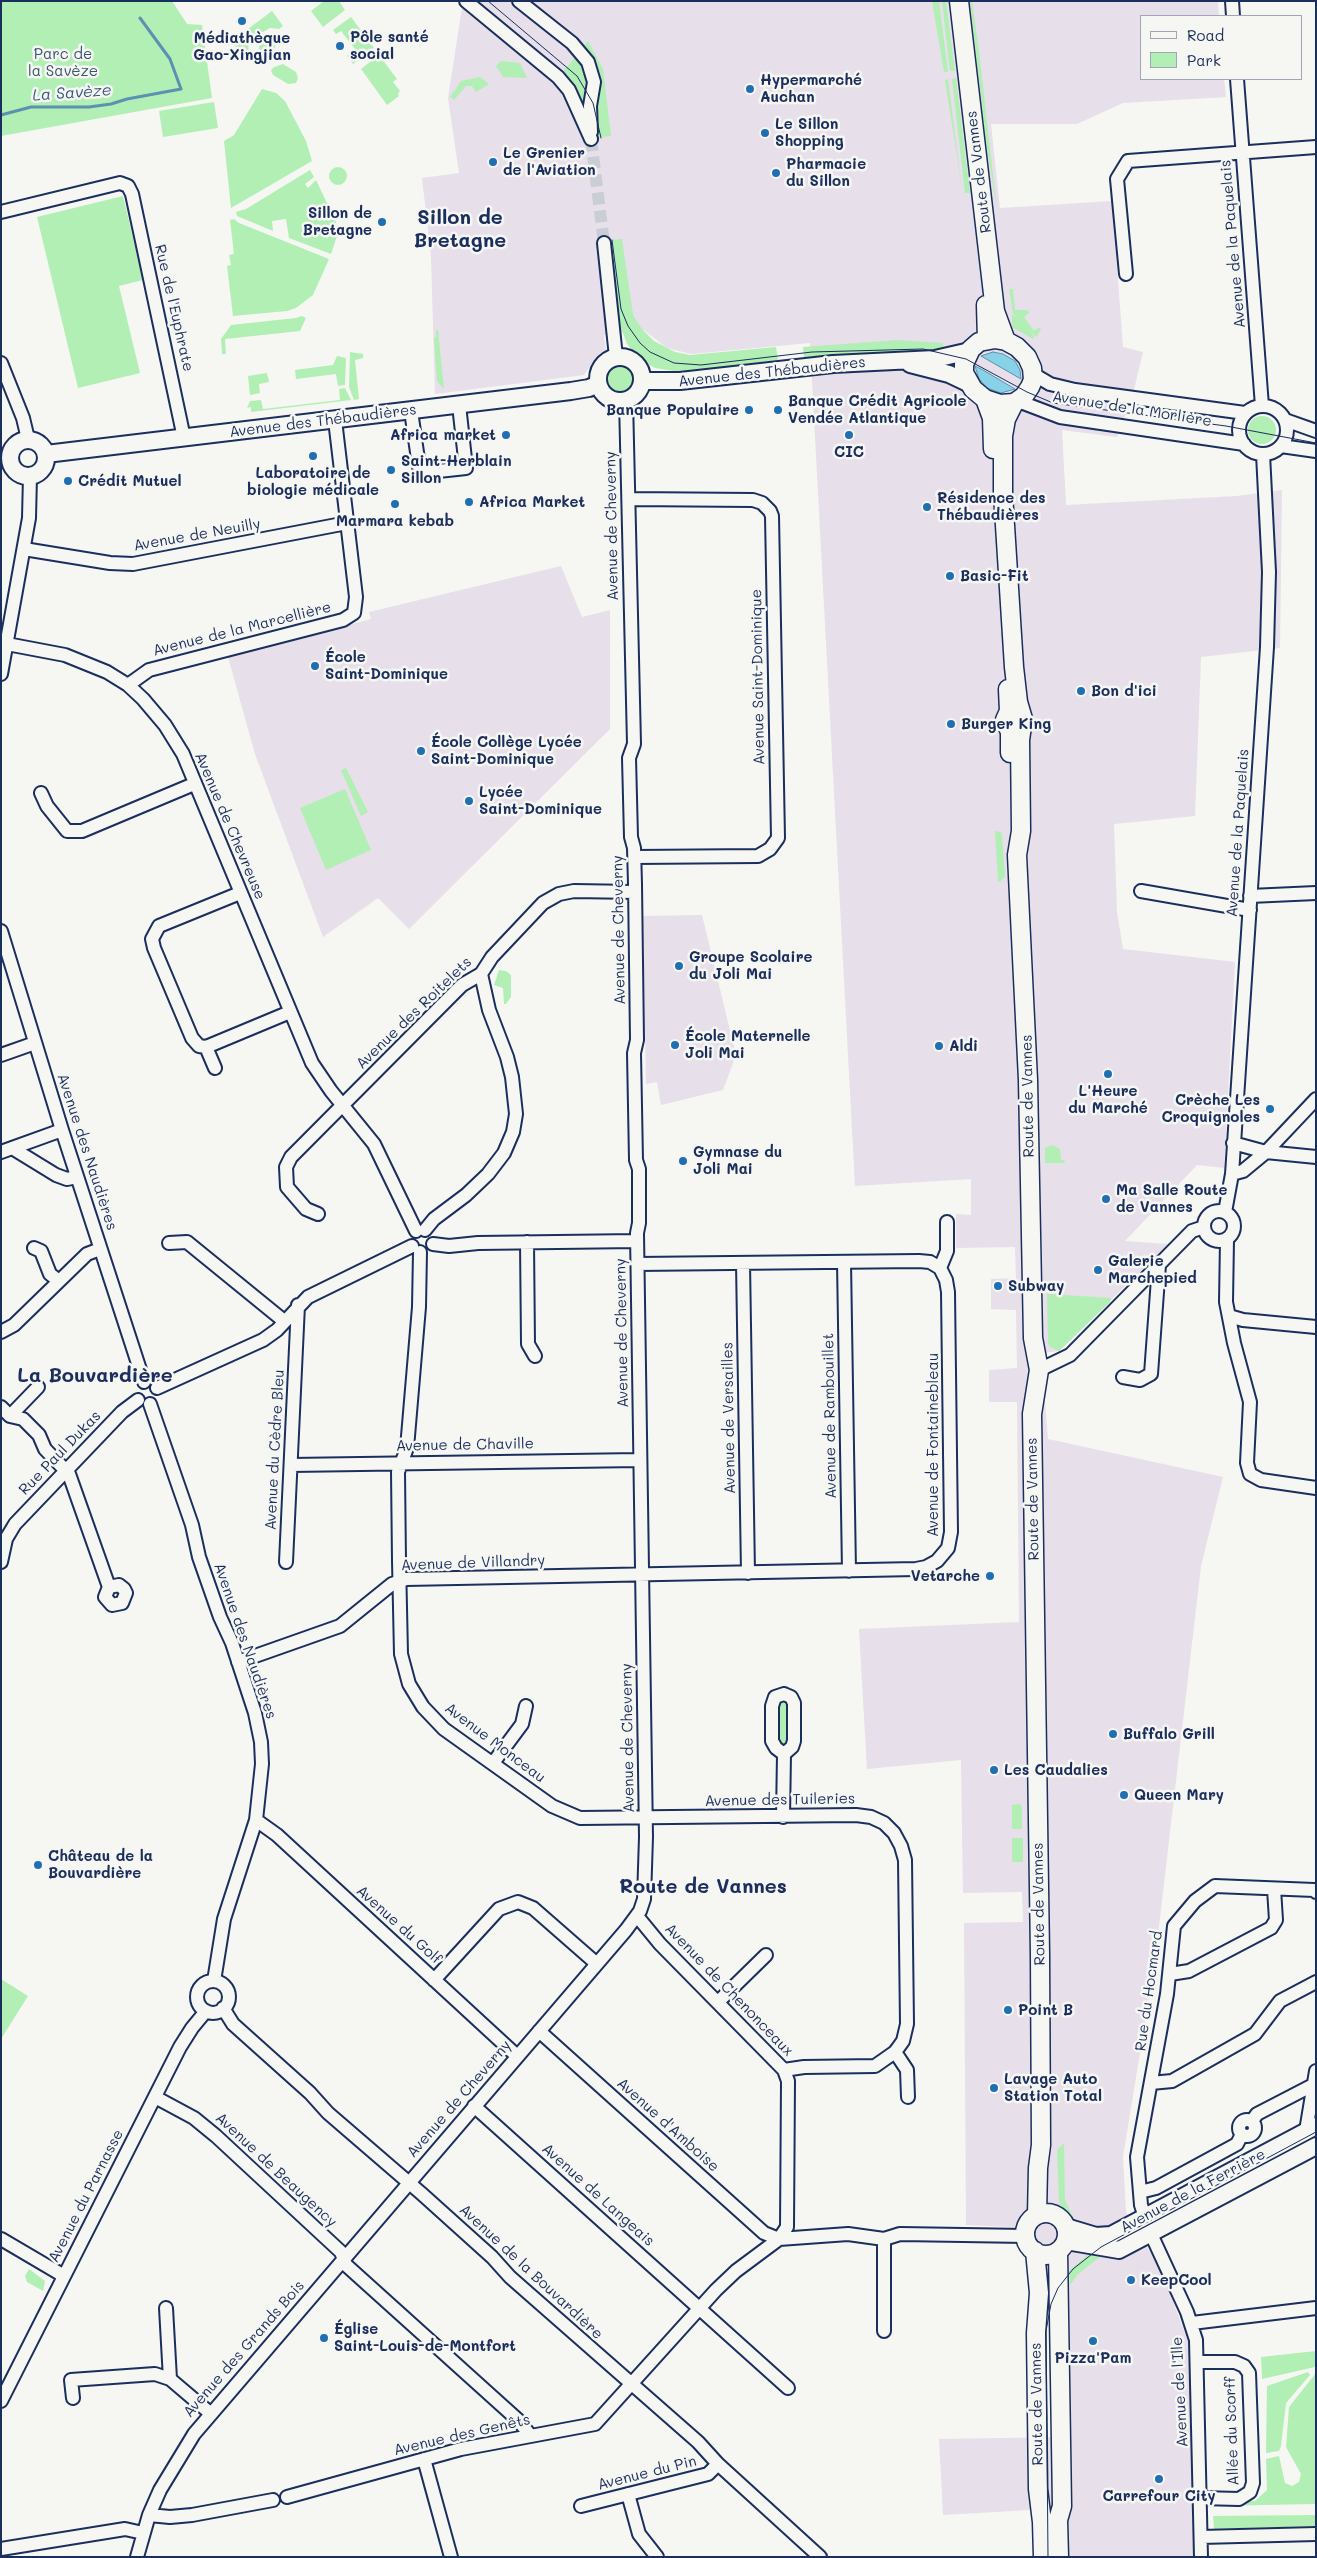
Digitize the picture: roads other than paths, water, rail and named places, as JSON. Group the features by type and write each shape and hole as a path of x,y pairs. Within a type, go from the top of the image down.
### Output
{"main road":[{"name":"Route de Vannes","path":"950,1 987,316 987,340"},
{"name":"Route de Vannes","path":"959,1 995,310 1006,341"},
{"path":"987,340 1006,341 1027,357 1034,374 1027,392 1016,402 1000,404 985,399 970,384 964,368 970,351 980,342 987,340"},
{"name":"Route de Vannes","path":"985,399 992,418 1014,719"},
{"name":"Route de Vannes","path":"1016,402 1006,419 1002,494 1014,667 1014,719 1010,732 1010,831 1017,856 1028,1080 1033,1338 1039,1370 1034,1399 1032,1431 1041,2145 1046,2168 1043,2214"},
{"path":"1043,2214 1058,2216 1063,2240 1047,2254 1031,2244 1029,2222 1043,2214"},
{"name":"Route de Vannes","path":"1059,2557 1058,2520 1062,2503 1063,2240"},
{"name":"Route de Vannes","path":"1031,2244 1038,2293 1036,2333 1038,2489 1042,2522 1043,2557"}],"street":[{"path":"466,1 558,77 569,90 591,139 590,106 594,82 588,62 572,43 519,1"},
{"path":"1232,1 1233,15"},
{"name":"Avenue de la Paquelais","path":"1237,80 1262,406"},
{"path":"1126,274 1117,179 1128,161 1316,147"},
{"name":"Rue de l'Euphrate","path":"1,212 120,183 128,186 134,203 184,438"},
{"path":"604,243 616,357"},
{"name":"Avenue des Thébaudières","path":"642,381 680,382 833,364 903,362 943,358 970,351"},
{"path":"616,357 629,359 636,364 642,381 636,394 626,400 611,399 603,393 598,384 601,367 609,359 616,357"},
{"name":"Avenue des Thébaudières","path":"903,362 949,374 970,384"},
{"path":"1,363 23,418 28,439"},
{"name":"Avenue de la Morlière","path":"1034,374 1050,384 1075,390 1245,413"},
{"name":"Avenue des Thébaudières","path":"46,454 459,405 585,389 598,384"},
{"name":"Avenue de Cheverny","path":"410,2183 637,1916 646,1893 639,1460 637,1242 639,1216 634,1053 637,1040 635,857 631,837 629,758 634,744 629,598 626,400"},
{"name":"Avenue de la Morlière","path":"1016,402 1060,417 1244,444"},
{"path":"411,411 420,474 466,468 459,405"},
{"path":"1285,420 1286,436 1280,446 1273,452 1263,454 1252,452 1244,444 1239,428 1245,413 1262,406 1275,409 1285,420 1316,431"},
{"name":"Avenue de la Marcellière","path":"128,685 137,676 149,670 350,616 356,604 335,420"},
{"path":"28,439 38,442 46,454 42,468 30,476 17,472 6,461 13,447 21,441 28,439"},
{"path":"1280,446 1316,450"},
{"name":"Avenue de la Paquelais","path":"1225,1212 1232,1174 1267,647 1269,582 1263,454"},
{"path":"1,674 30,511 30,476"},
{"name":"Avenue Saint-Dominique","path":"629,499 752,500 762,502 770,511 772,526 778,838 770,849 758,856 635,857"},
{"name":"Avenue de Neuilly","path":"24,549 110,563 133,564 347,523"},
{"name":"Avenue de Chevreuse","path":"7,644 79,660 107,672 128,685 150,706 172,735 183,754 312,1063 342,1105 374,1144 421,1230"},
{"path":"41,793 47,806 67,832 82,832 194,784"},
{"name":"Avenue des Roitelets","path":"318,1214 306,1209 287,1187 286,1168 291,1157 342,1105 462,985 481,974 499,948 536,910 553,897 574,891 635,892"},
{"path":"1140,891 1250,910"},
{"path":"240,893 164,924 156,930 152,940 192,1038 199,1046 206,1047 290,1012"},
{"path":"1250,896 1316,893"},
{"name":"Avenue des Naudières","path":"1,931 62,1130 144,1382"},
{"path":"416,1249 411,1238 472,1190 494,1167 508,1145 515,1123 512,1077 506,1052 489,1010 481,974"},
{"path":"1,1055 35,1043"},
{"path":"206,1047 215,1068"},
{"path":"1232,1174 1243,1171 1266,1152 1316,1099"},
{"path":"6,1150 62,1130"},
{"path":"27,1157 37,1139"},
{"path":"1233,1143 1266,1152 1316,1157"},
{"path":"6,1150 27,1157 67,1179 77,1177"},
{"path":"1227,1240 1212,1240 1208,1237 1204,1227 1210,1214 1225,1212 1234,1223 1233,1232 1227,1240 1225,1292 1250,1402 1247,1463 1250,1474 1261,1480 1316,1488"},
{"path":"637,1264 919,1261 930,1262 940,1268 947,1251 947,1222"},
{"path":"1039,1370 1070,1355 1192,1231 1204,1227"},
{"path":"157,1388 233,1356 280,1326 298,1305 308,1297 416,1249 427,1252 433,1244 432,1235 421,1230"},
{"path":"169,1243 187,1242 296,1339"},
{"path":"527,1242 528,1344 535,1356"},
{"path":"433,1244 450,1246 527,1242 637,1242"},
{"path":"34,1248 41,1251 50,1274 59,1281"},
{"path":"1,1332 14,1325 87,1254 100,1249"},
{"name":"Avenue Monceau","path":"416,1249 419,1316 407,1448 398,1472 401,1654 412,1690 429,1714 444,1729 552,1806 571,1815 586,1819 645,1819"},
{"name":"Avenue de Rambouillet","path":"844,1262 849,1571"},
{"name":"Avenue de Versailles","path":"743,1263 748,1573"},
{"path":"1123,1377 1140,1380 1151,1374 1158,1265"},
{"name":"Avenue de Fontainebleau","path":"641,1575 922,1569 937,1561 948,1548 950,1541 948,1292 946,1280 940,1268"},
{"name":"Avenue du Cèdre Bleu","path":"286,1562 298,1305"},
{"path":"1229,1316 1243,1320 1316,1327"},
{"path":"144,1382 152,1383 157,1388 157,1398 144,1402 136,1388 144,1382"},
{"path":"38,1387 6,1411 23,1419 39,1435 45,1449 67,1470 73,1482 109,1587"},
{"name":"Avenue des Naudières","path":"144,1402 192,1525 199,1557 255,1713 262,1749 256,1820 224,1919 214,1981"},
{"name":"Rue Paul Dukas","path":"1,1562 6,1539 15,1524 122,1412 144,1402"},
{"name":"Avenue de Chaville","path":"291,1465 639,1460"},
{"name":"Avenue de Villandry","path":"238,1662 340,1626 399,1580 641,1575"},
{"path":"493,1763 522,1724 526,1706"},
{"path":"783,1817 784,1754"},
{"name":"Avenue des Tuileries","path":"645,1819 856,1815 871,1817 884,1822 898,1839 905,1860 907,2024 903,2042 895,2052"},
{"name":"Avenue du Golf","path":"256,1820 272,1831 517,2056"},
{"name":"Rue du Hocmard","path":"1145,2217 1140,2192 1138,2157 1170,1974 1174,1926 1195,1901 1215,1886 1314,1890 1316,1892"},
{"path":"1170,1974 1189,1972 1271,1928 1276,1920 1274,1889"},
{"path":"434,1980 500,1909 518,1902 533,1908 597,1964"},
{"name":"Avenue de Chenonceaux","path":"637,1916 660,1944 784,2070 788,2081 788,2223 779,2239"},
{"path":"718,2002 766,1955"},
{"path":"214,1981 222,1984 228,1992 228,2001 223,2008 215,2012 206,2011 198,2002 197,1993 204,1984 214,1981"},
{"path":"1151,2083 1172,2081 1255,2034 1280,2001 1316,1982"},
{"name":"Avenue de la Bouvardière","path":"223,2008 233,2024 310,2093 328,2113 410,2183 631,2385 698,2442 718,2464 820,2557"},
{"name":"Avenue du Parnasse","path":"1,2401 189,2033 206,2011"},
{"name":"Avenue d'Amboise","path":"539,2031 764,2233 779,2239"},
{"path":"784,2070 804,2067 868,2067 880,2064 895,2052 907,2070 908,2097"},
{"path":"1311,2129 1313,2085 1316,2071"},
{"path":"1140,2192 1156,2188 1237,2144 1242,2134 1248,2136 1253,2134 1255,2126 1252,2121 1257,2114 1313,2085"},
{"name":"Avenue de Beaugency","path":"155,2098 207,2128 341,2252 346,2265 518,2420 530,2435"},
{"name":"Avenue de Langeais","path":"474,2106 788,2388"},
{"name":"Avenue de la Ferrière","path":"1063,2240 1104,2236 1145,2217 1311,2129"},
{"name":"Avenue de la Ferrière","path":"1063,2240 1119,2250 1316,2146"},
{"name":"Avenue des Grands Bois","path":"137,2557 149,2515 176,2461 210,2413 410,2183"},
{"path":"779,2239 848,2234 884,2239 900,2234 1031,2244"},
{"name":"Avenue de l'Ille","path":"1151,2234 1192,2323 1196,2340 1201,2557"},
{"path":"1,2238 64,2276"},
{"name":"Avenue des Genêts","path":"287,2497 424,2459 530,2435 595,2424 699,2308 736,2271 779,2239"},
{"path":"884,2239 884,2331"},
{"path":"166,2308 170,2379"},
{"path":"1192,2323 1316,2308"},
{"name":"Allée du Scorff","path":"1197,2362 1235,2362 1244,2366 1249,2373 1253,2483 1250,2492 1239,2498 1200,2498"},
{"path":"73,2398 71,2380 155,2374 170,2379 210,2413"},
{"path":"424,2459 451,2557"},
{"name":"Avenue du Pin","path":"582,2506 708,2474 718,2464"},
{"path":"628,2494 639,2534 657,2557"},
{"path":"149,2515 170,2517 192,2515 273,2500"},
{"path":"1,2549 125,2529 143,2532"},
{"path":"1201,2537 1316,2534"}],"water":[{"path":"993,352 1003,354 1015,361 1020,370 1021,379 981,356"},
{"path":"975,366 1015,389 1001,393 987,388 979,379"}],"waterway":[{"name":"La Savèze","path":"1,115 31,107 89,107 111,104 127,99 181,89 170,59 140,18"}],"tunnel":[{"path":"591,139 604,243"}],"tram line":[{"path":"488,1 577,76 593,103 601,138"},
{"path":"612,240 621,309 628,326 640,343 650,352 674,363 701,365 812,352 923,349 966,359 1027,392 1053,403 1226,426 1316,443"},
{"path":"1048,2557 1046,2331 1051,2304 1058,2288 1073,2269 1101,2247 1316,2132"}],"place":[{"name":"Médiathèque Gao-Xingjian","path":"242,21"},
{"name":"Pôle santé social","path":"340,46"},
{"name":"Hypermarché Auchan","path":"750,89"},
{"name":"Le Sillon Shopping","path":"765,133"},
{"name":"Le Grenier de l'Aviation","path":"493,162"},
{"name":"Pharmacie du Sillon","path":"776,173"},
{"name":"Sillon de Bretagne","path":"382,222"},
{"name":"Banque Populaire","path":"749,410"},
{"name":"Banque Crédit Agricole Vendée Atlantique","path":"778,410"},
{"name":"Africa market","path":"506,435"},
{"name":"CIC","path":"849,435"},
{"name":"Laboratoire de biologie médicale","path":"313,456"},
{"name":"Saint-Herblain Sillon","path":"391,470"},
{"name":"Crédit Mutuel","path":"68,481"},
{"name":"Africa Market","path":"469,502"},
{"name":"Marmara kebab","path":"395,504"},
{"name":"Résidence des Thébaudières","path":"927,507"},
{"name":"Basic-Fit","path":"950,576"},
{"name":"École Saint-Dominique","path":"315,666"},
{"name":"Bon d'ici","path":"1081,691"},
{"name":"Burger King","path":"951,724"},
{"name":"École Collège Lycée Saint-Dominique","path":"421,751"},
{"name":"Lycée Saint-Dominique","path":"469,801"},
{"name":"Groupe Scolaire du Joli Mai","path":"679,966"},
{"name":"École Maternelle Joli Mai","path":"675,1045"},
{"name":"Aldi","path":"939,1046"},
{"name":"L'Heure du Marché","path":"1108,1074"},
{"name":"Crèche Les Croquignoles","path":"1270,1109"},
{"name":"Gymnase du Joli Mai","path":"683,1161"},
{"name":"Ma Salle Route de Vannes","path":"1106,1199"},
{"name":"Galerie Marchepied","path":"1098,1270"},
{"name":"Subway","path":"998,1286"},
{"name":"Vetarche","path":"990,1576"},
{"name":"Buffalo Grill","path":"1113,1734"},
{"name":"Les Caudalies","path":"994,1770"},
{"name":"Queen Mary","path":"1124,1795"},
{"name":"Château de la Bouvardière","path":"38,1865"},
{"name":"Point B","path":"1008,2010"},
{"name":"Lavage Auto Station Total","path":"994,2088"},
{"name":"KeepCool","path":"1131,2280"},
{"name":"Église Saint-Louis-de-Montfort","path":"324,2338"},
{"name":"Pizza'Pam","path":"1093,2341"},
{"name":"Carrefour City","path":"1159,2479"}],"district":[{"name":"Sillon de Bretagne","path":"460,230"},
{"name":"La Bouvardière","path":"95,1376"},
{"name":"Route de Vannes","path":"703,1887"}],"park label":[{"name":"Parc de la Savèze","path":"63,62"}]}
